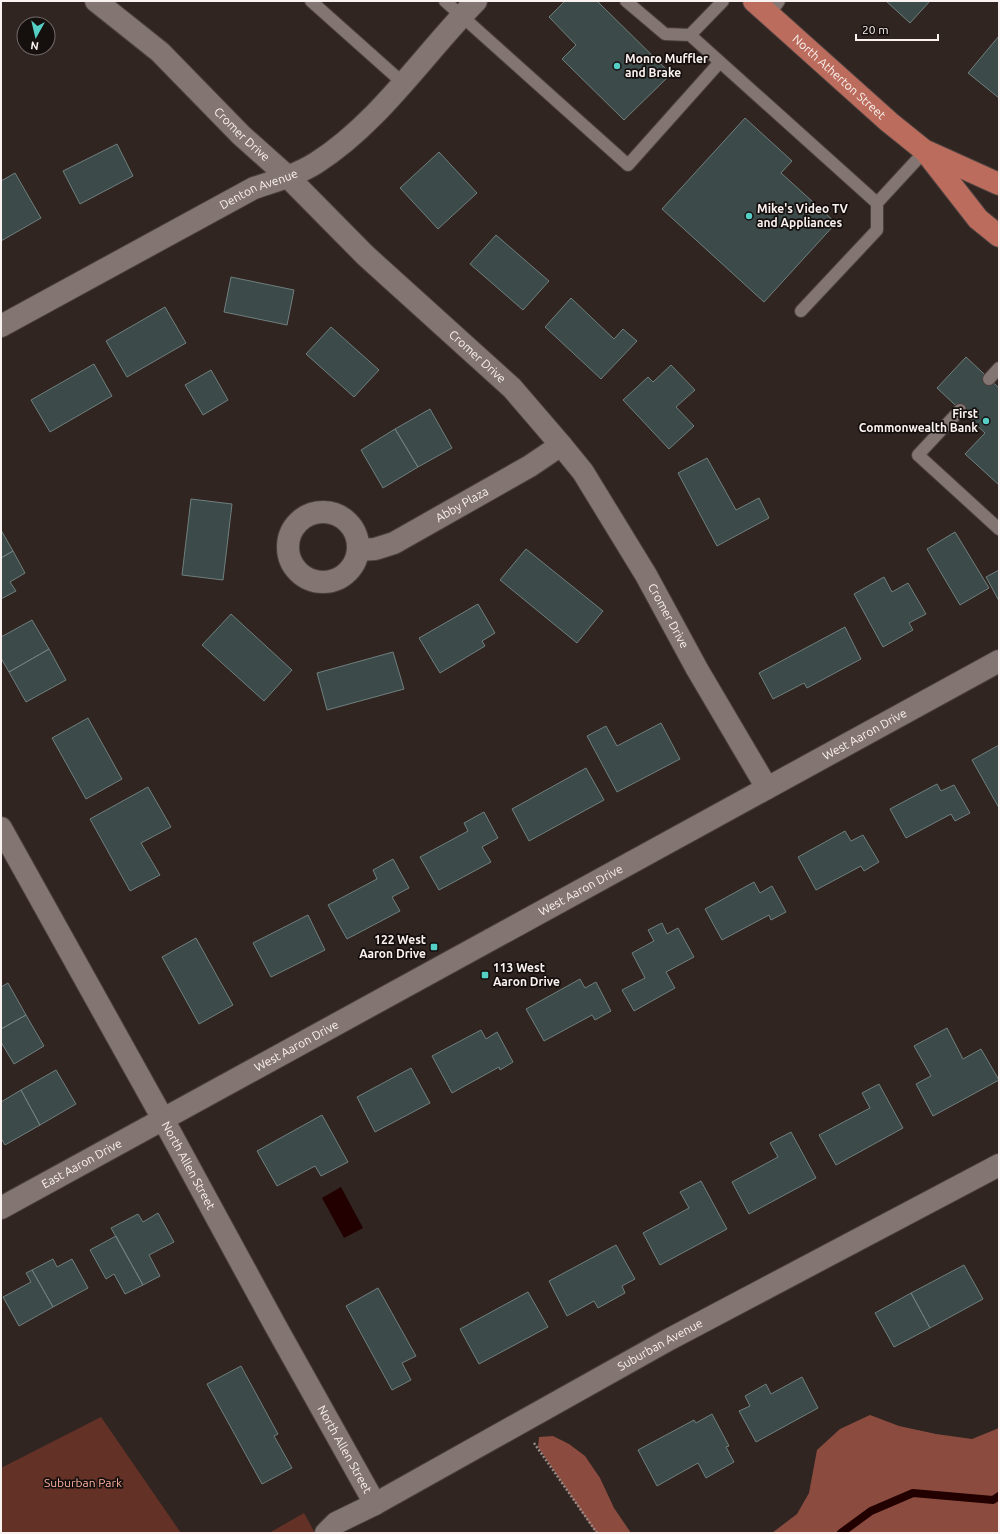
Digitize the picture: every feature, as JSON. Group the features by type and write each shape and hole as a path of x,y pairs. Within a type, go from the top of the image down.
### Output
{"main road":[{"name":"North Atherton Street","path":"767,6 925,151 978,219 999,236"},
{"name":"North Atherton Street","path":"925,151 999,184"}],"street":[{"name":"Cromer Drive","path":"96,1 160,52 241,135 288,177 365,255 512,388 561,445 583,472 642,569 767,788"},
{"name":"Denton Avenue","path":"1,326 254,188 288,177 315,164 337,148 378,111 469,8"},
{"name":"Abby Plaza","path":"358,550 375,548 394,543 530,466 561,445"},
{"name":"West Aaron Drive","path":"163,1120 999,661"},
{"name":"North Allen Street","path":"1,828 375,1504"},
{"name":"East Aaron Drive","path":"1,1208 163,1120"},
{"name":"Suburban Avenue","path":"326,1533 336,1523 375,1504 668,1340 999,1165"}],"lane":[{"path":"311,1 403,83"},
{"path":"445,1 469,8 628,165 720,62"},
{"path":"626,1 665,34 690,35 877,203"},
{"path":"690,35 723,1"},
{"path":"801,311 877,230 877,203 925,151"},
{"path":"989,378 999,368"},
{"path":"960,410 918,455 999,529"}],"path":[{"path":"520,1423 598,1533"}],"green space":[{"name":"Suburban Park","path":"101,1417 181,1533 1,1533 1,1468"},
{"path":"304,1513 315,1533 269,1533"}],"shaded area":[{"path":"341,1187 363,1228 344,1238 322,1198"},
{"path":"870,1415 899,1426 936,1434 972,1439 999,1428 999,1533 772,1533 797,1514 809,1493 817,1450 840,1429"},
{"path":"553,1436 569,1444 585,1456 600,1478 614,1508 631,1533 596,1533 538,1447 539,1437"}],"building":[{"name":"Monro Muffler and Brake","path":"565,1 597,1 671,74 624,120 562,59 576,45 549,17"},
{"path":"886,1 930,1 910,23"},
{"path":"999,36 999,98 968,73"},
{"name":"Mike's Video TV and Appliances","path":"745,118 792,161 781,173 836,223 764,302 662,209"},
{"path":"117,144 133,176 80,204 63,171"},
{"path":"439,152 477,193 438,229 400,188"},
{"path":"15,173 41,218 1,241 1,181"},
{"path":"496,235 549,281 523,310 470,264"},
{"path":"231,277 294,290 287,325 224,312"},
{"path":"571,298 614,339 623,329 637,341 601,379 545,327"},
{"path":"165,307 186,343 127,377 106,341"},
{"path":"331,327 379,370 354,397 306,354"},
{"name":"First Commonwealth Bank","path":"966,357 999,388 999,485 965,454 985,433 937,388"},
{"path":"94,364 112,396 50,432 31,400"},
{"path":"671,365 695,390 676,407 694,426 669,449 623,400 648,377 653,382"},
{"path":"211,370 228,400 203,415 185,385"},
{"path":"430,409 452,448 418,467 395,429"},
{"path":"395,429 418,467 383,488 361,450"},
{"path":"707,458 736,510 759,498 769,518 717,546 678,473"},
{"path":"191,499 232,504 223,580 182,575"},
{"path":"1,530 13,551 1,558"},
{"path":"955,532 989,588 960,605 927,549"},
{"path":"526,549 603,611 577,643 500,580"},
{"path":"13,551 25,573 10,582 16,591 1,599 1,558"},
{"path":"999,570 999,601 986,577"},
{"path":"884,577 892,592 908,583 926,614 909,623 913,630 883,647 854,594"},
{"path":"478,604 495,633 482,641 485,646 440,673 419,638"},
{"path":"231,614 292,670 264,701 202,645"},
{"path":"32,620 49,649 9,672 1,658 1,637"},
{"path":"845,627 861,659 807,688 804,683 773,699 759,673"},
{"path":"49,649 66,680 26,702 9,672"},
{"path":"393,652 404,689 327,710 317,673"},
{"path":"88,718 122,779 86,799 52,738"},
{"path":"661,723 680,759 617,792 587,736 606,726 617,746"},
{"path":"999,745 999,808 972,760"},
{"path":"586,768 604,800 529,841 512,809"},
{"path":"937,784 941,791 954,785 970,813 955,821 951,814 906,838 890,809"},
{"path":"148,787 171,827 141,843 160,875 130,891 90,819"},
{"path":"484,812 498,838 482,847 491,862 439,890 420,857 468,831 464,823"},
{"path":"845,831 851,841 863,835 879,862 864,871 861,866 816,890 798,857"},
{"path":"393,859 409,888 392,897 400,911 347,939 328,905 377,879 373,870"},
{"path":"754,882 760,893 772,886 786,912 771,920 769,915 722,940 705,909"},
{"path":"308,915 325,950 271,977 253,943"},
{"path":"662,923 667,934 678,928 694,957 666,972 675,988 634,1011 622,990 645,978 632,953 654,941 648,930"},
{"path":"196,938 233,1005 199,1024 162,957"},
{"path":"580,979 585,988 596,982 611,1011 595,1020 592,1015 544,1041 526,1009"},
{"path":"8,983 26,1015 1,1029 1,987"},
{"path":"26,1015 44,1046 14,1064 1,1042 1,1029"},
{"path":"947,1028 963,1059 981,1049 999,1080 933,1116 916,1084 931,1076 914,1046"},
{"path":"481,1030 486,1039 497,1032 513,1062 500,1070 499,1067 452,1093 432,1056"},
{"path":"411,1068 430,1103 375,1132 357,1097"},
{"path":"56,1070 76,1104 40,1125 21,1090"},
{"path":"879,1084 903,1128 836,1165 819,1135 870,1108 862,1093"},
{"path":"21,1090 40,1125 5,1145 1,1138 1,1102"},
{"path":"322,1115 348,1162 321,1176 315,1166 277,1186 257,1151"},
{"path":"791,1132 816,1178 749,1214 732,1182 778,1157 770,1143"},
{"path":"701,1181 727,1229 660,1265 643,1233 689,1208 680,1192"},
{"path":"158,1213 174,1242 149,1255 160,1276 143,1285 111,1228 138,1214 143,1222"},
{"path":"116,1236 143,1285 125,1294 114,1274 106,1279 90,1250"},
{"path":"616,1245 635,1279 622,1286 625,1293 598,1308 594,1301 567,1316 549,1281"},
{"path":"53,1259 57,1267 72,1259 88,1288 53,1307 32,1270"},
{"path":"964,1265 983,1299 930,1328 911,1293"},
{"path":"32,1270 53,1307 19,1326 3,1297 31,1282 26,1273"},
{"path":"378,1288 416,1356 402,1363 411,1380 392,1390 346,1306"},
{"path":"528,1292 548,1327 479,1364 460,1329"},
{"path":"911,1293 930,1328 894,1347 875,1313"},
{"path":"241,1366 278,1434 274,1436 292,1468 262,1484 207,1384"},
{"path":"802,1377 818,1408 756,1442 739,1411 750,1406 745,1396 766,1384 771,1394"},
{"path":"712,1414 729,1446 726,1447 734,1462 706,1478 698,1463 657,1486 638,1450 694,1420 696,1423"}],"waterway":[{"path":"841,1533 871,1511 913,1493 993,1500 999,1496"}],"place":[{"name":"Monro Muffler and Brake","path":"617,66"},
{"name":"Mike's Video TV and Appliances","path":"749,216"},
{"name":"First Commonwealth Bank","path":"986,421"},
{"name":"122 West Aaron Drive","path":"434,947"},
{"name":"113 West Aaron Drive","path":"485,975"}]}
